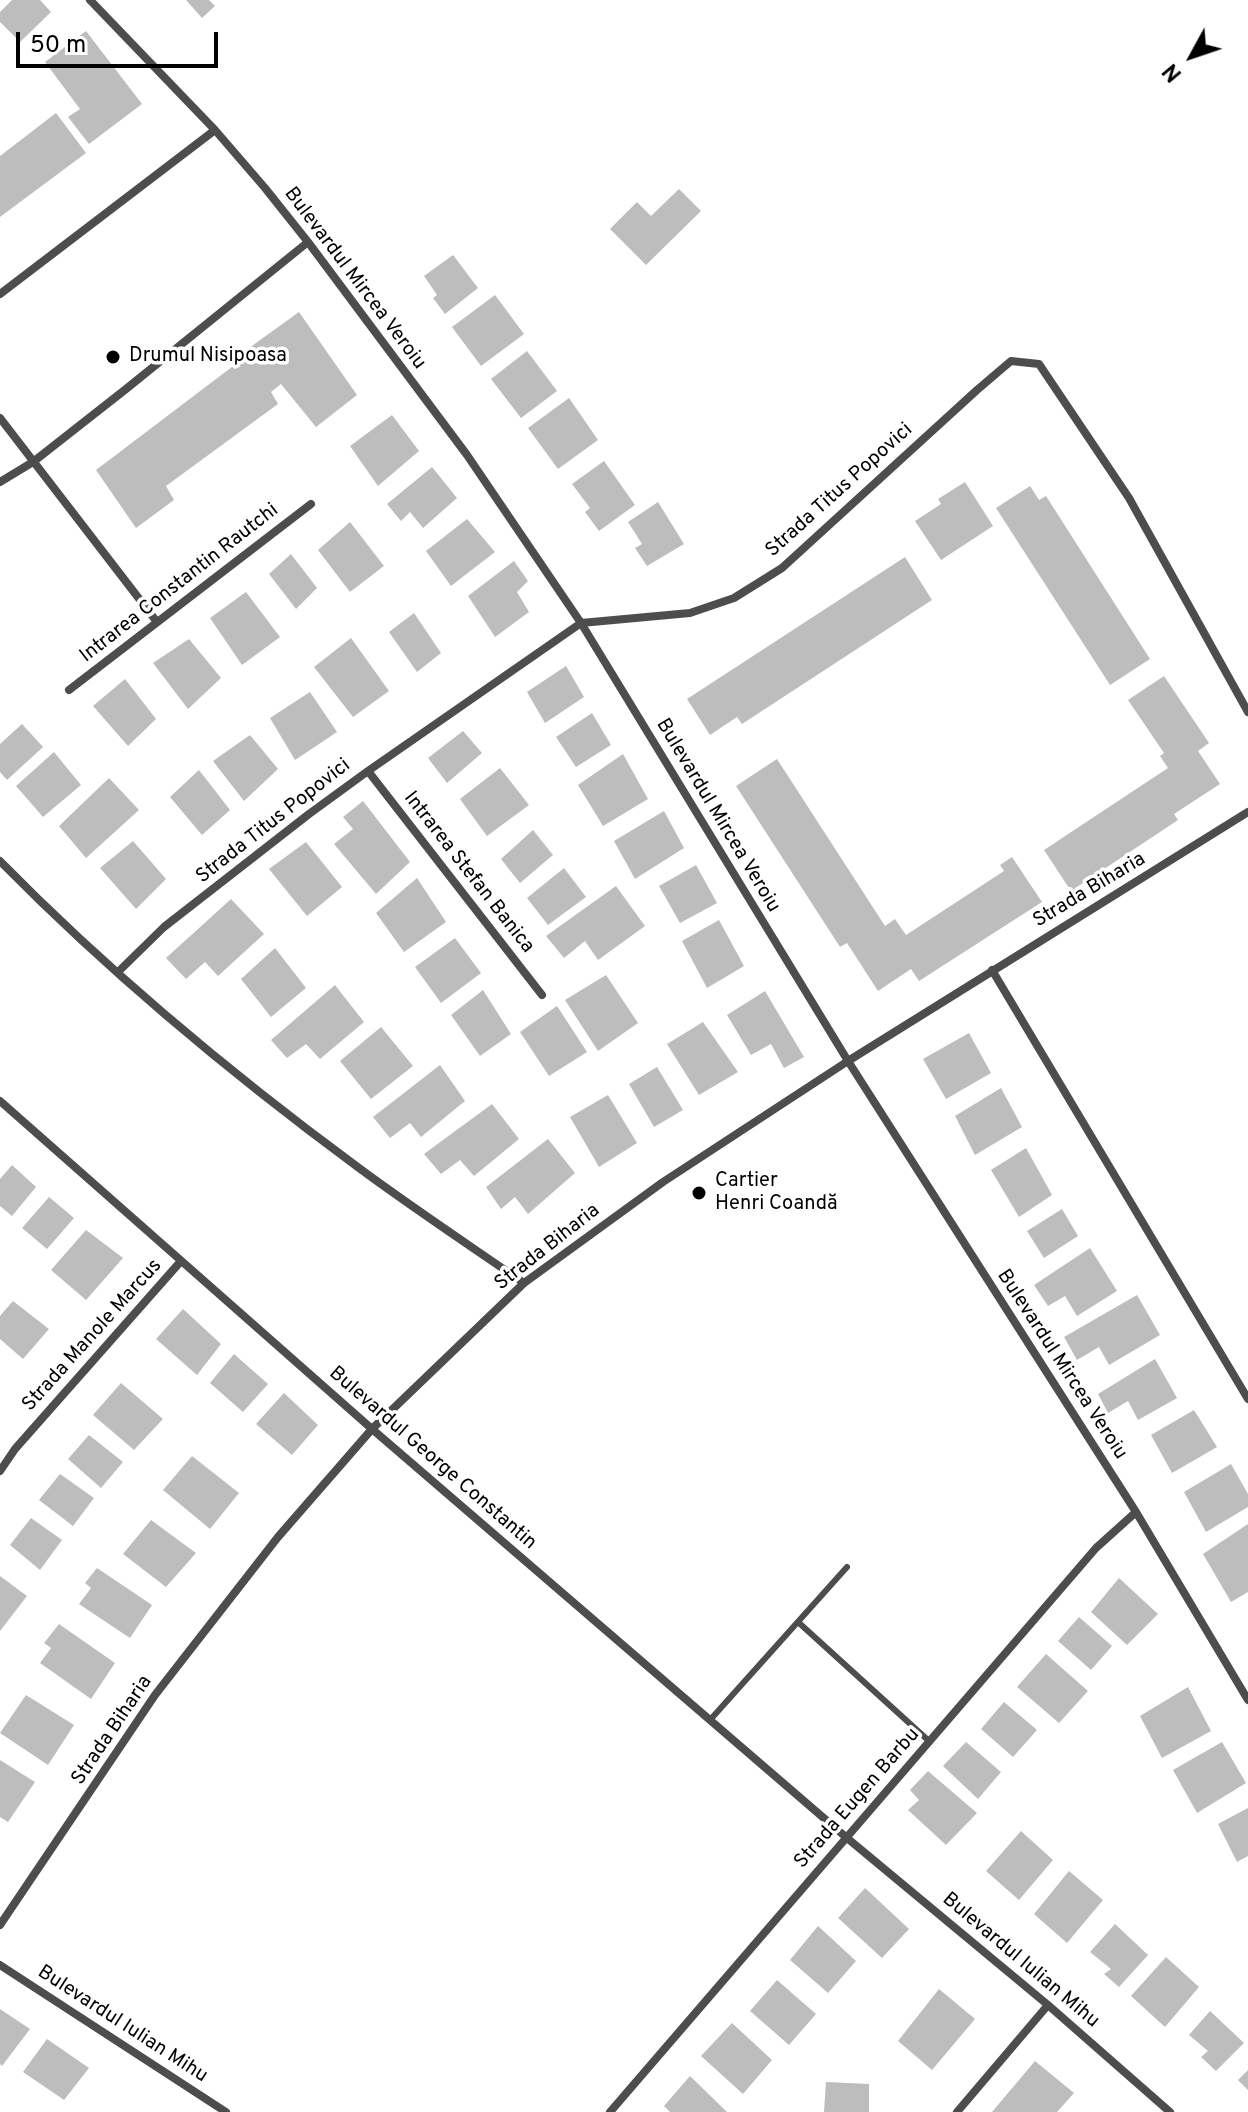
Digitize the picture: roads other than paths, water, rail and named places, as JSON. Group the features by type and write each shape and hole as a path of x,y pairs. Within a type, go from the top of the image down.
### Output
{"street":[{"name":"Bulevardul Mircea Veroiu","path":"90,0 215,130 308,242 467,455 581,623 848,1061 1245,1687 1248,1700"},
{"path":"0,294 215,130"},
{"path":"0,482 33,462 308,242"},
{"name":"Strada Titus Popovici","path":"118,972 164,927 368,771 581,623 690,613 734,598 782,568 1011,361 1039,364 1129,498 1248,712"},
{"path":"0,418 157,622"},
{"name":"Intrarea Constantin Rautchi","path":"69,690 311,504"},
{"name":"Intrarea Stefan Banica","path":"368,771 542,995"},
{"name":"Strada Biharia","path":"0,1925 155,1695 278,1537 372,1429 524,1283 663,1182 848,1061 1248,812"},
{"path":"0,861 49,911 192,1037 295,1120 524,1283"},
{"path":"992,970 1248,1399"},
{"name":"Bulevardul George Constantin","path":"0,1101 372,1429 847,1838"},
{"name":"Strada Manole Marcus","path":"0,1471 15,1449 181,1261"},
{"name":"Strada Eugen Barbu","path":"610,2112 1096,1548 1136,1512"},
{"name":"Bulevardul Iulian Mihu","path":"847,1838 1048,2005 1170,2112"},
{"name":"Bulevardul Iulian Mihu","path":"0,1965 226,2112"},
{"path":"957,2112 1048,2005"}],"lane":[{"path":"710,1720 847,1567"},
{"path":"798,1622 929,1741"}],"place":[{"name":"Drumul Nisipoasa","path":"113,357"},
{"name":"Cartier Henri Coandă","path":"699,1193"}]}
